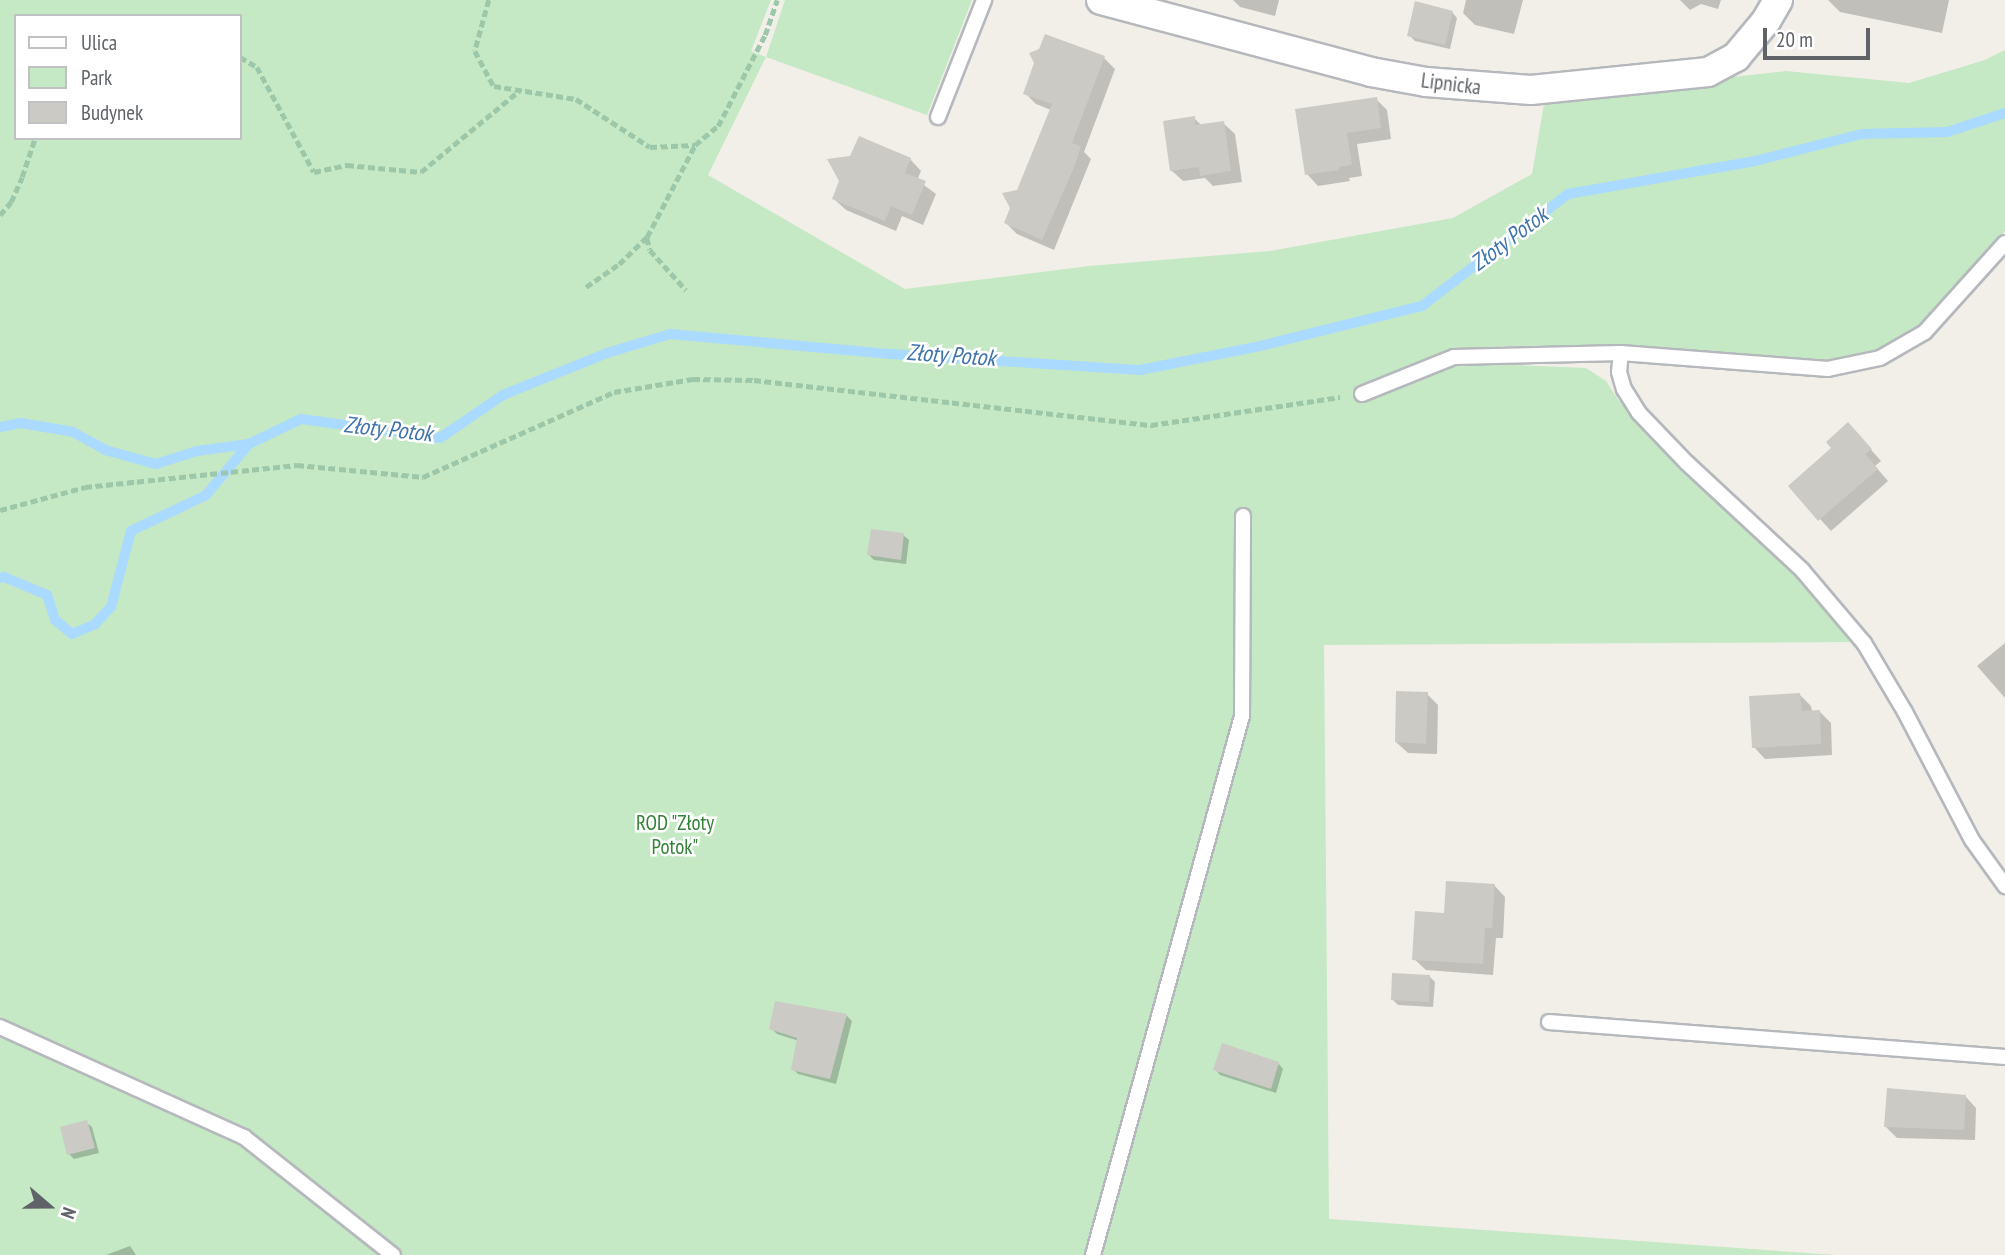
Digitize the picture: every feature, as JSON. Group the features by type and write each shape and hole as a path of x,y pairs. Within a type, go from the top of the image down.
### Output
{"street":[{"name":"Lipnicka","path":"1101,0 1371,72 1426,82 1531,90 1708,72 1737,57 1766,21 1778,0"}],"lane":[{"path":"938,117 984,0"},
{"path":"1362,394 1454,357 1621,353 1828,369 1869,361 1904,347 1925,332 2005,243"},
{"path":"1621,353 1619,372 1624,389 1639,413 1687,463 1802,570 1864,643 1905,712 1972,840 2005,886"},
{"path":"1093,1255 1242,716 1243,516"},
{"path":"1549,1022 2005,1057"},
{"path":"0,1027 244,1137 393,1255"}],"path":[{"path":"489,0 475,51 494,86 576,99 650,147 695,145"},
{"path":"586,287 619,264 647,237 695,145 718,126 765,35 777,0"},
{"path":"242,58 257,67 314,172 347,165 421,172 519,91"},
{"path":"0,215 11,202 34,140"},
{"path":"647,237 650,250 686,290"},
{"path":"0,510 85,487 297,465 423,477 614,392 693,379 754,380 1150,425 1362,394"}],"green space":[{"name":"ROD \"Złoty Potok\"","path":"0,0 771,0 751,51 766,57 708,175 905,289 1089,266 1270,251 1453,218 1532,174 1545,98 1786,71 1909,83 1985,60 2005,50 2005,231 1922,325 1902,341 1857,358 1803,361 1610,346 1500,346 1487,364 1586,368 1606,381 1617,398 1677,466 1751,529 1817,598 1853,642 1324,645 1329,1219 1835,1255 0,1255"},
{"path":"785,0 972,0 927,115 766,57"}],"building":[{"path":"1415,1 1453,11 1445,45 1407,36"},
{"path":"1045,34 1105,56 1072,143 1081,146 1075,165 1042,240 1004,223 1010,208 1002,193 1017,190 1052,104 1023,94 1034,63 1029,53 1039,49"},
{"path":"1377,97 1381,128 1347,133 1352,165 1339,167 1339,170 1305,175 1295,109"},
{"path":"1195,116 1195,125 1224,121 1231,171 1200,176 1199,167 1170,171 1163,121"},
{"path":"859,136 911,158 905,173 926,181 912,215 891,206 885,221 832,199 839,181 827,159 850,156"},
{"path":"1848,422 1872,449 1865,454 1878,469 1818,521 1788,486 1831,448 1826,442"},
{"path":"871,529 904,533 901,560 867,555"},
{"path":"1396,691 1428,692 1426,744 1395,742"},
{"path":"1800,693 1802,711 1820,710 1821,744 1752,748 1749,696"},
{"path":"1446,881 1495,884 1492,928 1485,928 1483,964 1412,960 1415,911 1444,913"},
{"path":"1392,973 1430,975 1429,1002 1391,1000"},
{"path":"775,1001 847,1014 830,1079 791,1070 797,1038 769,1029"},
{"path":"1222,1043 1279,1062 1271,1089 1213,1070"},
{"path":"1887,1088 1966,1095 1964,1130 1884,1127"},
{"path":"87,1120 95,1148 67,1155 60,1127"}],"waterway":[{"name":"Złoty Potok","path":"0,578 4,577 47,595 55,620 72,634 95,624 111,607 131,531 206,495 249,444 301,419 440,438 503,395 607,353 670,334 891,354 1140,370 1260,346 1422,306 1568,194 1755,161 1862,134 1947,132 2005,113"},
{"path":"0,427 21,423 73,432 105,450 156,464 197,451 249,444"}]}
